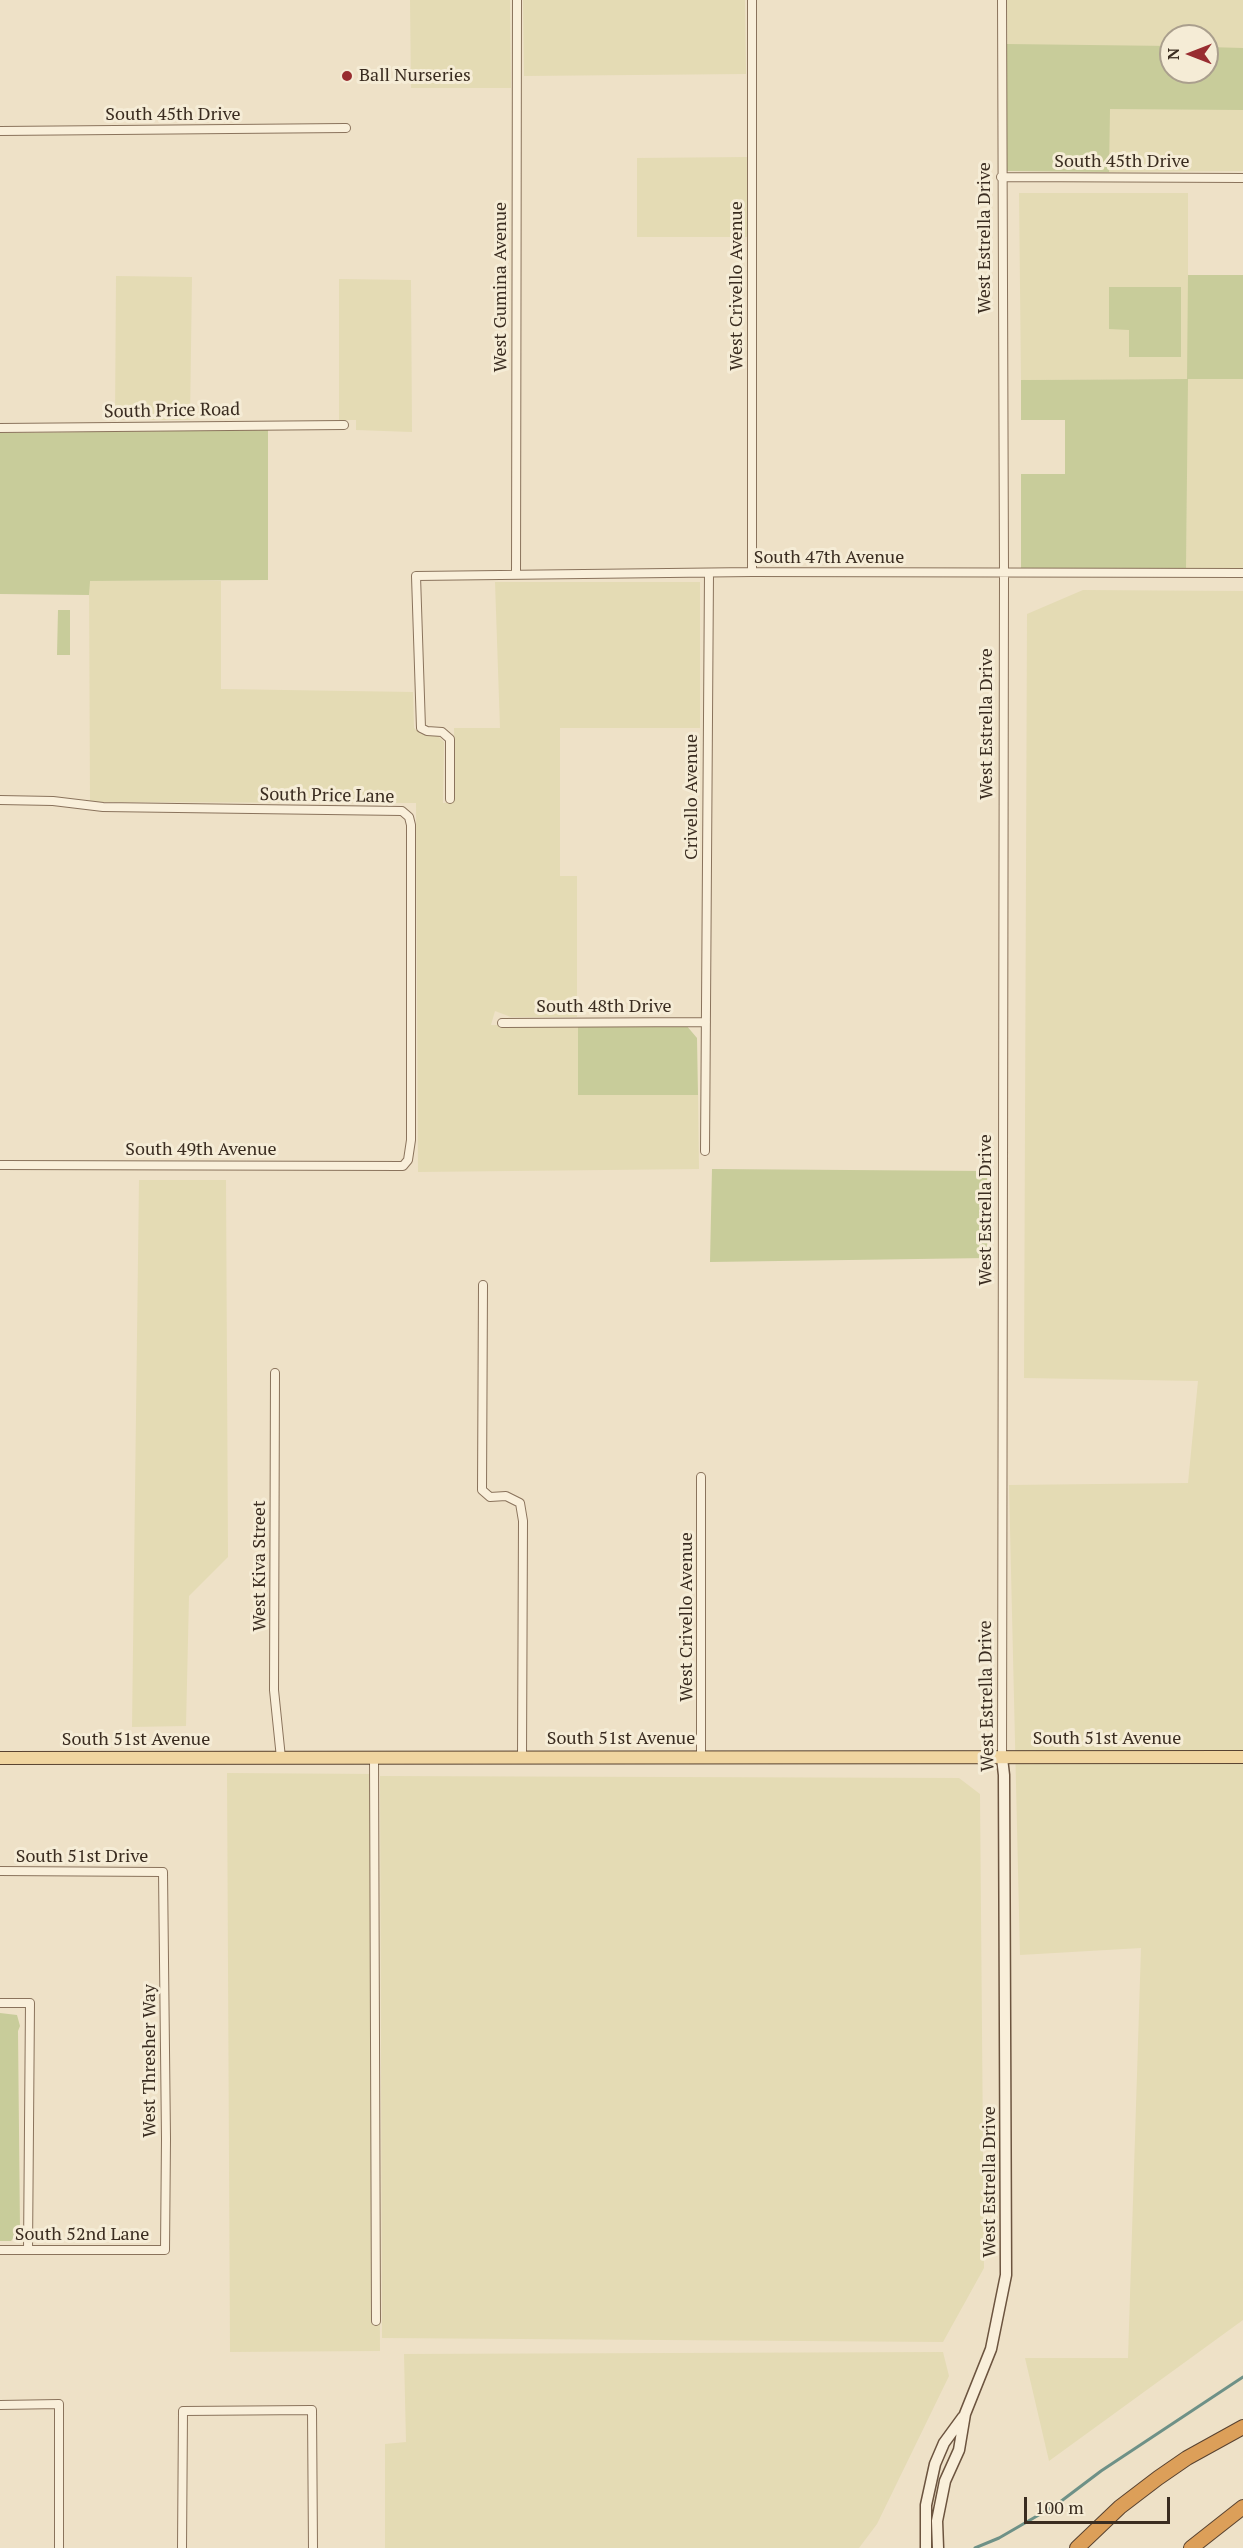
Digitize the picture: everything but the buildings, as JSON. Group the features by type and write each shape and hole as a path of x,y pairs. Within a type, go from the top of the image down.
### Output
{"highway":[{"path":"1077,2548 1120,2507 1158,2478 1187,2458 1243,2427"},
{"path":"1191,2548 1243,2507"}],"main road":[{"name":"South 51st Avenue","path":"0,1758 1243,1757"},
{"name":"West Estrella Drive","path":"938,2548 937,2521 942,2493 959,2450 965,2414 991,2349 1002,2303 1007,2263 1004,1775 1002,1758"},
{"name":"West Estrella Drive","path":"926,2548 926,2505 935,2464 944,2443 965,2414"}],"street":[{"name":"West Gumina Avenue","path":"516,574 517,0"},
{"name":"West Crivello Avenue","path":"752,0 752,573"},
{"name":"West Estrella Drive","path":"1002,0 1004,574 1002,1758"},
{"name":"South 45th Drive","path":"0,131 346,128"},
{"name":"South 45th Drive","path":"1001,177 1243,178"},
{"name":"South Price Road","path":"0,428 344,425"},
{"name":"South 47th Avenue","path":"450,799 450,740 441,732 421,728 416,576 709,573 1243,573"},
{"name":"Crivello Avenue","path":"706,1022 709,573"},
{"name":"South Price Lane","path":"0,800 53,801 103,807 402,811 409,817 411,825 411,1140 408,1160 403,1166"},
{"name":"South 48th Drive","path":"502,1023 706,1022"},
{"path":"705,1151 706,1022"},
{"name":"South 49th Avenue","path":"0,1165 403,1166"},
{"path":"483,1285 482,1490 490,1497 506,1496 520,1503 523,1521 522,1757"},
{"name":"West Kiva Street","path":"275,1373 274,1690 281,1758"},
{"name":"West Crivello Avenue","path":"701,1477 701,1757"},
{"path":"374,1758 376,2321"},
{"name":"South 51st Drive","path":"0,1871 164,1872"},
{"name":"West Thresher Way","path":"164,1872 165,2250"},
{"path":"0,2003 30,2003 28,2250"},
{"name":"South 52nd Lane","path":"0,2250 165,2250"},
{"path":"0,2405 59,2404 58,2548"},
{"path":"182,2548 183,2411 312,2410 313,2548"}],"shaded area":[{"path":"410,0 510,0 511,88 411,88"},
{"path":"523,0 745,0 746,74 524,76"},
{"path":"1007,0 1243,0 1243,171 1109,172 1109,109 1008,109"},
{"path":"747,157 747,237 637,237 637,158"},
{"path":"1019,193 1188,193 1188,379 1243,379 1243,569 1186,571 1187,379 1021,380"},
{"path":"116,276 192,277 190,420 115,420"},
{"path":"339,279 411,280 412,432 356,430 356,420 339,420"},
{"path":"89,581 221,581 221,689 413,692 414,728 421,734 437,735 444,742 443,803 453,802 454,728 500,728 495,582 700,582 700,728 560,728 560,876 577,876 577,1017 511,1017 495,1011 491,1025 578,1026 578,1095 698,1095 699,1169 418,1172 416,803 90,802"},
{"path":"1083,590 1243,591 1243,2320 1049,2461 1025,2358 1128,2358 1141,1948 1020,1955 1009,1485 1188,1483 1198,1381 1024,1378 1027,614"},
{"path":"139,1180 226,1180 228,1557 189,1596 186,1726 132,1727"},
{"path":"227,1773 377,1774 380,2351 230,2352"},
{"path":"380,1776 959,1778 980,1794 984,2268 943,2342 382,2338"},
{"path":"943,2352 949,2376 877,2524 859,2548 385,2548 385,2444 406,2442 404,2354"}],"green space":[{"path":"1007,44 1159,46 1159,84 1219,84 1219,47 1243,48 1243,110 1110,109 1109,172 1007,171"},
{"path":"1188,275 1243,275 1243,379 1188,379 1186,571 1021,569 1021,474 1065,474 1065,420 1021,420 1021,380 1187,379"},
{"path":"1109,287 1181,287 1181,357 1129,357 1129,330 1109,329"},
{"path":"268,430 268,580 90,581 89,595 0,594 0,433"},
{"path":"58,610 70,610 70,655 57,655"},
{"path":"686,1025 697,1038 698,1095 578,1095 578,1026"},
{"path":"712,1169 987,1171 987,1258 710,1262"},
{"path":"0,2013 17,2015 20,2026 18,2031 20,2231 11,2241 0,2241"}],"waterway":[{"path":"975,2548 999,2538 1056,2505 1101,2471 1243,2377"}],"place":[{"name":"Ball Nurseries","path":"347,76"}]}
